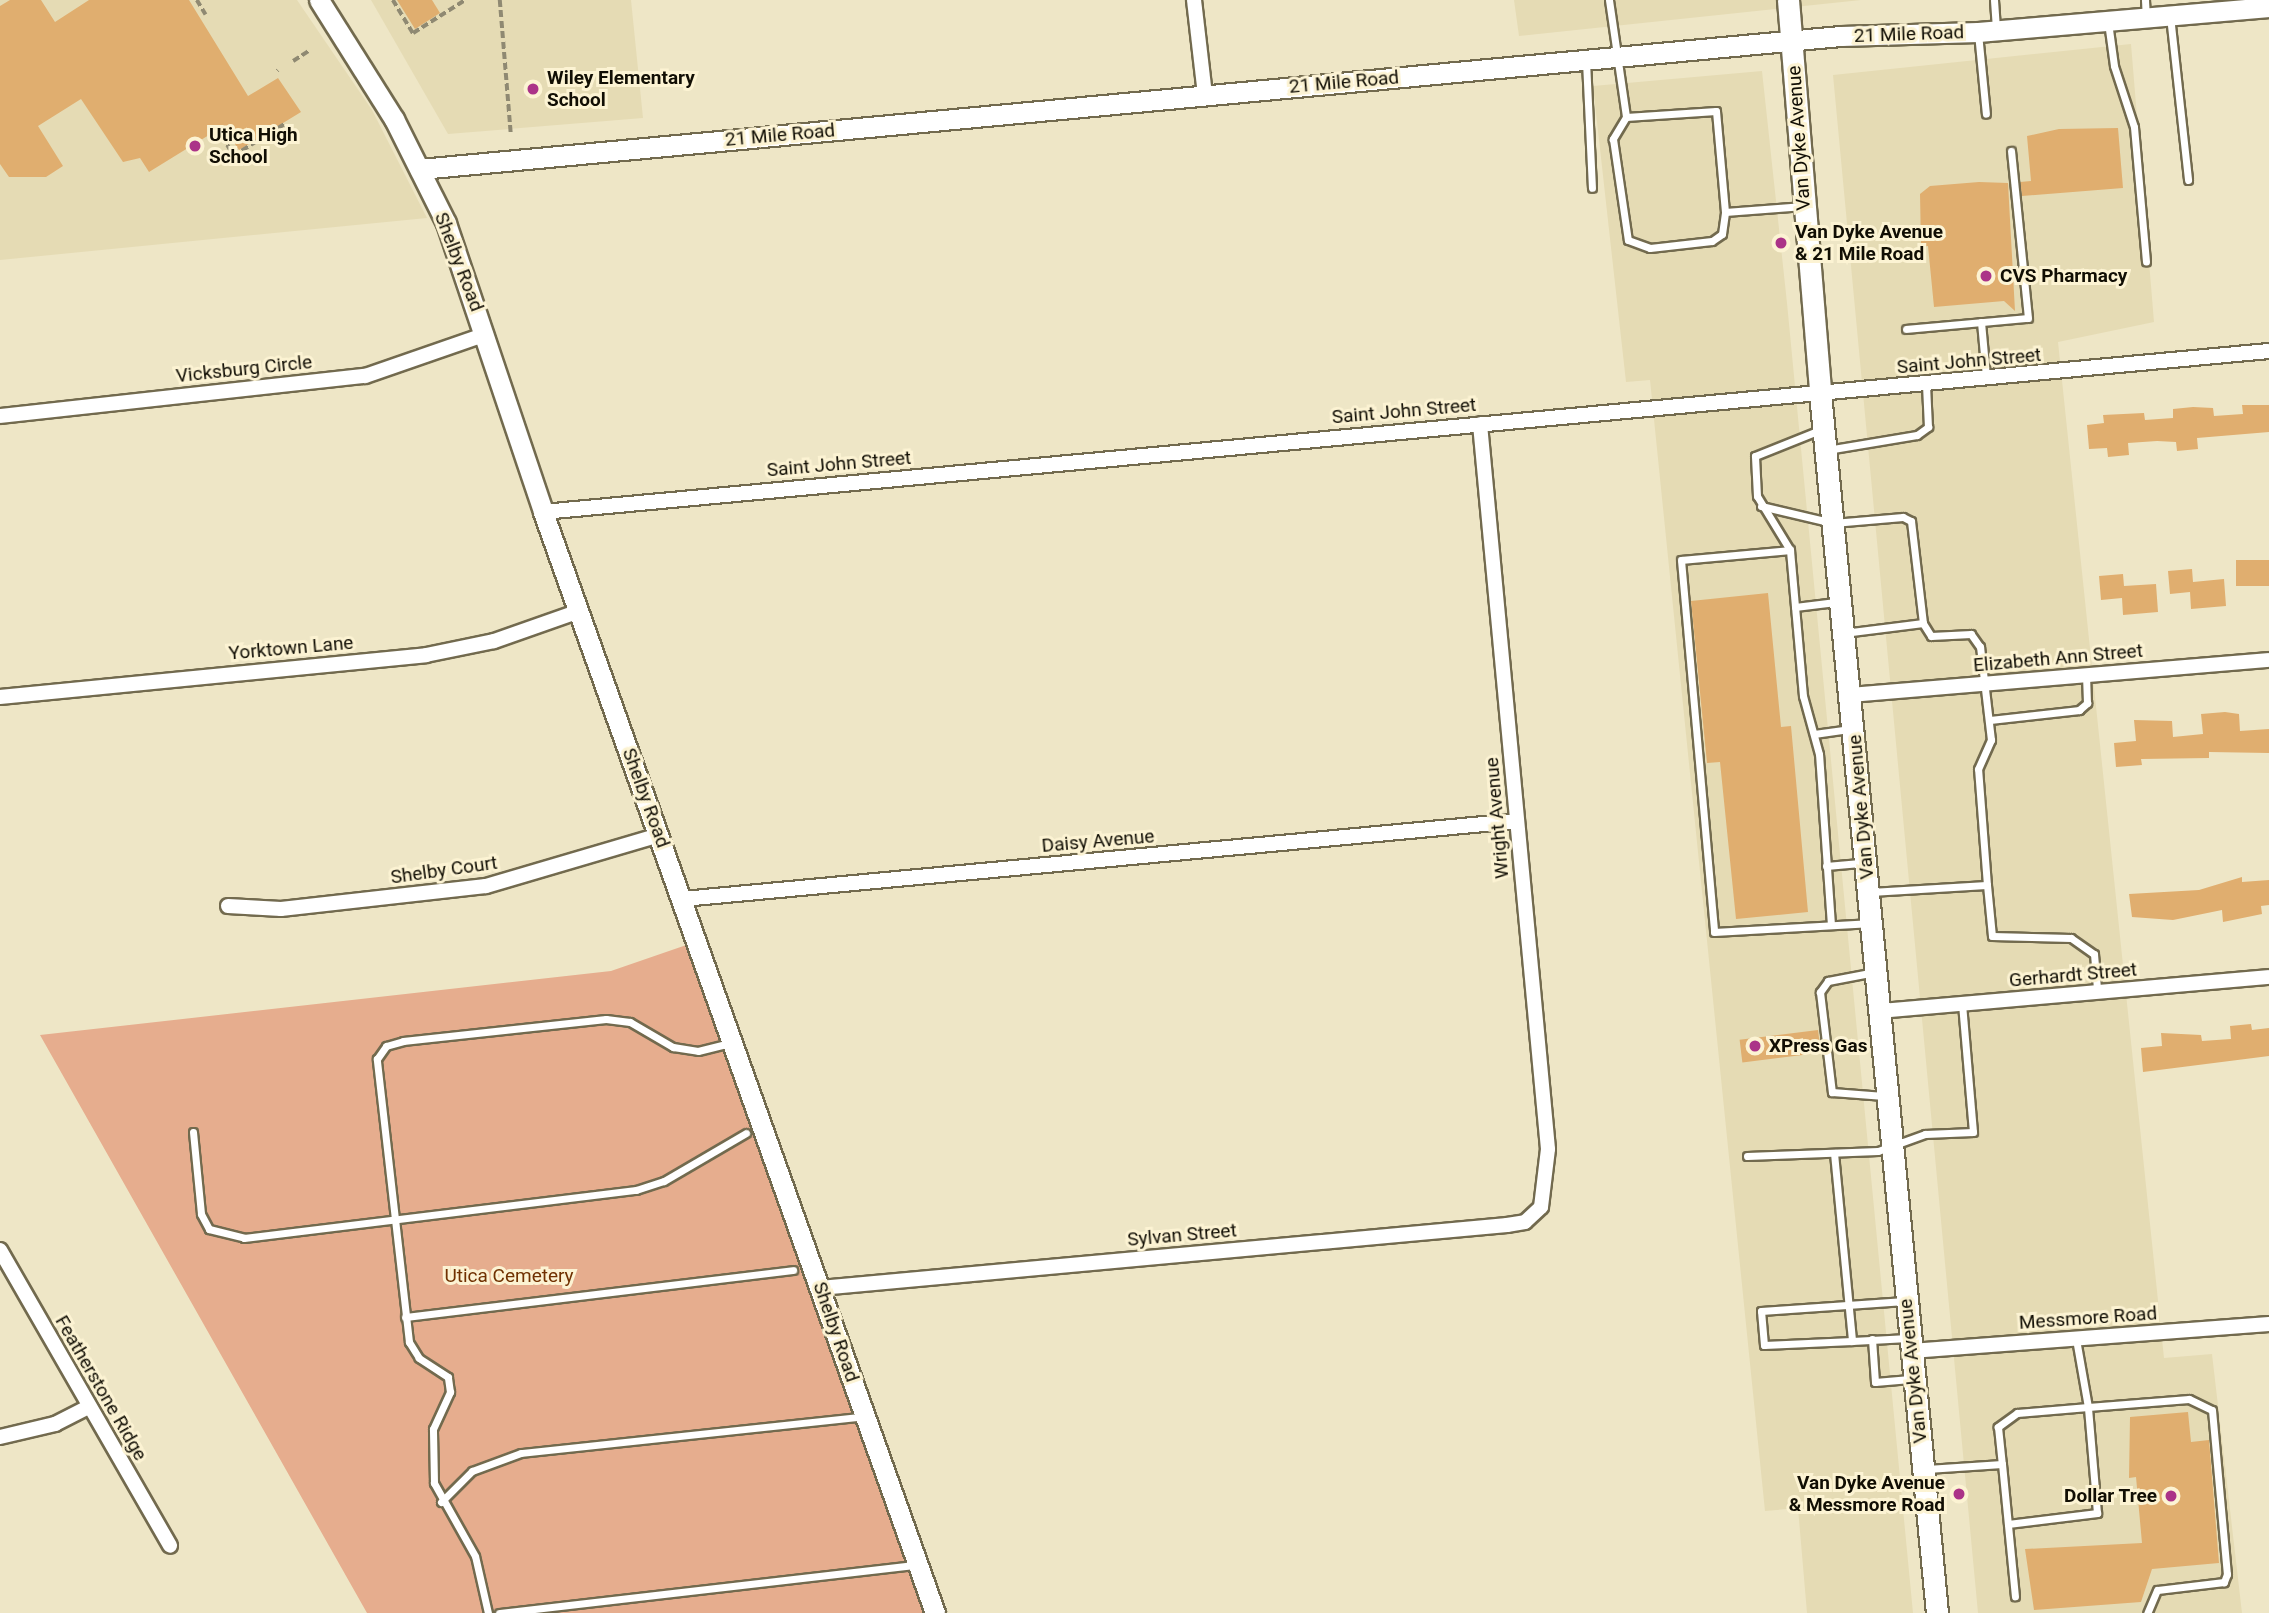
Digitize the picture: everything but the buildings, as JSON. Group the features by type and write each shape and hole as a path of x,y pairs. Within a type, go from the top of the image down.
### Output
{"main road":[{"name":"Van Dyke Avenue","path":"1788,0 1820,393 1937,1613"}],"street":[{"name":"Shelby Road","path":"319,0 421,169 486,334 543,512 935,1613"},
{"path":"1194,0 1205,95"},
{"name":"21 Mile Road","path":"421,169 1619,56 1792,41 1987,31 2108,21 2145,9 2170,16 2269,8"},
{"name":"Vicksburg Circle","path":"0,416 365,376 486,334"},
{"name":"Saint John Street","path":"543,512 2269,351"},
{"name":"Wright Avenue","path":"1480,424 1548,1149 1541,1207"},
{"name":"Yorktown Lane","path":"0,697 426,655 494,641 579,611"},
{"name":"Elizabeth Ann Street","path":"1851,695 2269,660"},
{"name":"Daisy Avenue","path":"683,899 1516,821"},
{"name":"Shelby Court","path":"228,906 281,909 486,886 659,835"},
{"name":"Gerhardt Street","path":"1880,1011 2269,977"},
{"name":"Sylvan Street","path":"820,1288 1507,1225 1525,1222 1541,1207"},
{"name":"Featherstone Ridge","path":"0,1250 170,1546"},
{"name":"Messmore Road","path":"1910,1345 2076,1339 2269,1324"},
{"path":"0,1437 55,1424 89,1407"}],"lane":[{"path":"1609,0 1626,117 1613,139 1628,240 1650,248 1712,241 1722,234 1725,212 1716,111 1626,117"},
{"path":"1986,114 1987,31 1994,0"},
{"path":"2170,16 2188,180"},
{"path":"2108,21 2114,66 2133,127 2146,261"},
{"path":"1586,60 1592,188"},
{"path":"1906,329 2028,318 2011,151"},
{"path":"1725,212 1804,206"},
{"path":"1981,322 1986,379"},
{"path":"1831,925 1814,734 1803,696 1790,550 1761,506 1755,456 1825,439 1917,435 1928,427 1926,384"},
{"path":"1761,506 1833,523 1903,517 1911,521 1926,633 1975,636 1988,684 1991,740 1978,769 1992,936 2071,938 2094,954 2097,992"},
{"path":"1790,550 1681,561 1714,932 1872,923"},
{"path":"1795,607 1841,601"},
{"path":"1844,633 1923,623"},
{"path":"1990,720 2079,710 2087,703 2086,676"},
{"path":"1814,734 1854,728"},
{"path":"1826,866 1866,863"},
{"path":"1869,892 1987,885"},
{"path":"1876,972 1828,981 1820,992 1832,1092 1888,1096"},
{"path":"1747,1156 1834,1153 1892,1146 1925,1134 1973,1132 1962,1004"},
{"path":"488,1613 475,1556 441,1503 431,1458 433,1429 450,1392 447,1377 419,1358 409,1342 388,1130 376,1072 386,1046 606,1019 630,1022 673,1047 698,1051 733,1041"},
{"path":"193,1132 201,1214 209,1229 223,1236 395,1220 636,1190 664,1181 746,1133"},
{"path":"1834,1153 1852,1340"},
{"path":"405,1317 793,1270"},
{"path":"1906,1301 1850,1307 1761,1311 1764,1345 1872,1339 1910,1345"},
{"path":"1872,1339 1875,1382 1913,1379"},
{"path":"2008,1524 2097,1513 2088,1407 2076,1339"},
{"path":"2015,1596 1998,1427 2006,1417 2189,1399 2212,1410 2227,1574 2224,1582 2157,1590 2147,1613"},
{"path":"441,1503 472,1471 521,1453 866,1416"},
{"path":"1923,1469 2002,1464"},
{"path":"499,1613 918,1565"}],"path":[{"path":"197,0 206,15"},
{"path":"393,0 413,33 465,0"},
{"path":"500,0 511,135"},
{"path":"293,61 310,50"},
{"path":"233,156 286,123"},
{"path":"222,136 238,163"}],"shaded area":[{"name":"Utica High School","path":"0,0 297,0 372,110 427,218 0,260"},
{"name":"Wiley Elementary School","path":"371,0 631,0 643,118 448,134"},
{"path":"1514,0 1861,0 1519,36"},
{"path":"2131,44 2154,322 2058,342 2164,1358 2212,1354 2242,1613 1978,1613 1833,75"},
{"path":"1762,71 1787,303 1913,1613 1807,1613 1798,1508 1765,1511 1650,380 1626,382 1593,86"}],"green space":[{"name":"Utica Cemetery","path":"698,941 935,1613 367,1613 40,1035 611,971"}],"place":[{"name":"Wiley Elementary School","path":"533,89"},
{"name":"Utica High School","path":"195,146"},
{"name":"Van Dyke Avenue & 21 Mile Road","path":"1781,243"},
{"name":"CVS Pharmacy","path":"1986,276"},
{"name":"XPress Gas","path":"1755,1046"},
{"name":"Van Dyke Avenue & Messmore Road","path":"1959,1494"},
{"name":"Dollar Tree","path":"2171,1496"}]}
